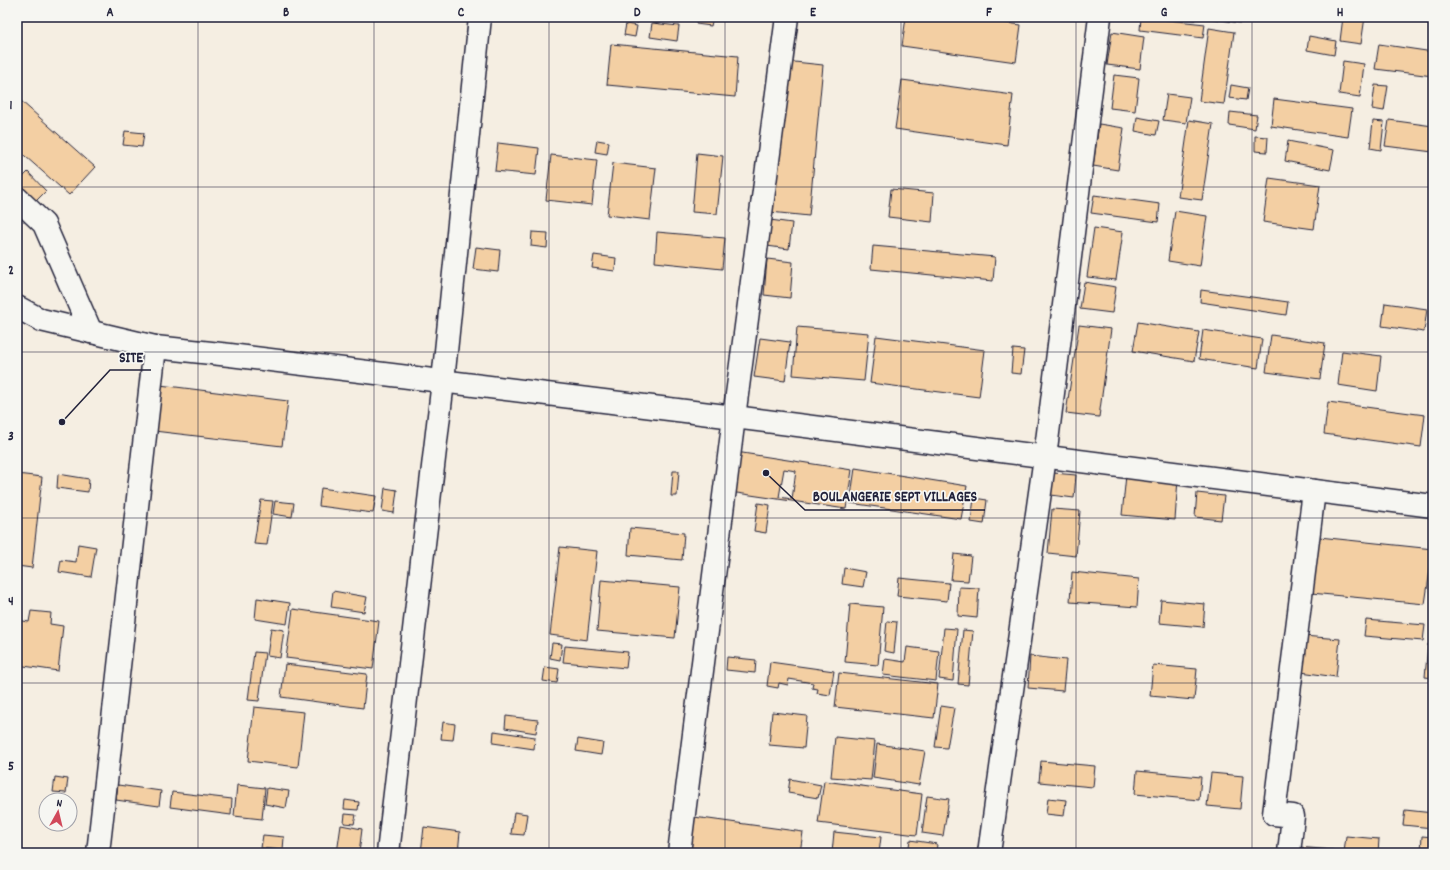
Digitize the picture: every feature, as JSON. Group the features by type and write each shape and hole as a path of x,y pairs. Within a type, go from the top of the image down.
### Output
{"street":[{"path":"388,853 443,381 480,17"},
{"path":"679,853 734,417 787,17"},
{"path":"988,853 1044,457 1100,17"},
{"path":"17,198 44,224 91,332"},
{"path":"17,307 41,320 155,347 734,417 1433,506"},
{"path":"98,853 155,347"},
{"path":"1289,853 1293,816 1274,814 1314,491"}],"building":[{"path":"626,17 639,17 638,23 625,21"},
{"path":"697,17 713,17 711,26 696,24"},
{"path":"906,17 965,17 1021,25 1016,62 902,46"},
{"path":"1141,17 1205,24 1203,38 1140,30"},
{"path":"1180,17 1196,17 1195,20 1179,19"},
{"path":"1202,17 1241,17 1240,23"},
{"path":"1343,17 1365,17 1361,44 1340,41"},
{"path":"652,23 679,26 677,41 650,37"},
{"path":"626,24 637,26 635,37 624,35"},
{"path":"1209,28 1234,32 1224,104 1199,101"},
{"path":"1112,32 1144,37 1140,69 1107,65"},
{"path":"1309,36 1336,41 1334,55 1307,50"},
{"path":"611,44 738,56 735,97 607,85"},
{"path":"1379,44 1433,52 1433,76 1375,69"},
{"path":"785,61 823,65 809,216 770,212"},
{"path":"1343,61 1364,64 1360,97 1339,94"},
{"path":"1114,75 1139,78 1135,111 1110,108"},
{"path":"902,80 1013,95 1007,145 895,129"},
{"path":"1231,85 1248,88 1246,100 1229,98"},
{"path":"1375,85 1388,86 1384,111 1372,109"},
{"path":"1167,94 1190,97 1186,123 1163,120"},
{"path":"1274,99 1352,109 1348,137 1271,126"},
{"path":"21,101 95,167 69,195 17,149 17,106"},
{"path":"1230,112 1257,115 1255,129 1229,125"},
{"path":"1137,117 1159,121 1156,135 1135,131"},
{"path":"1189,120 1213,124 1202,200 1178,197"},
{"path":"1389,120 1433,126 1433,152 1385,146"},
{"path":"1373,121 1384,122 1381,150 1370,148"},
{"path":"1099,124 1124,128 1118,170 1093,166"},
{"path":"125,131 144,133 142,147 123,145"},
{"path":"1255,136 1268,137 1267,152 1255,151"},
{"path":"597,140 609,142 607,154 595,152"},
{"path":"1288,141 1334,150 1330,170 1285,161"},
{"path":"498,143 539,148 536,175 495,171"},
{"path":"697,153 723,156 717,214 692,212"},
{"path":"551,155 597,160 592,205 546,200"},
{"path":"613,163 656,168 650,220 607,215"},
{"path":"28,172 46,191 17,220 17,183"},
{"path":"1269,178 1320,185 1314,229 1263,222"},
{"path":"891,189 934,193 932,222 888,217"},
{"path":"1094,195 1160,204 1158,222 1091,213"},
{"path":"1175,211 1207,216 1200,266 1168,261"},
{"path":"770,220 792,223 789,249 767,246"},
{"path":"1094,228 1123,232 1116,280 1087,277"},
{"path":"532,232 548,233 547,248 531,246"},
{"path":"657,232 725,238 722,269 655,262"},
{"path":"873,246 995,257 993,281 871,269"},
{"path":"476,247 500,250 498,272 473,269"},
{"path":"594,255 616,258 615,271 592,268"},
{"path":"767,259 793,262 790,298 764,295"},
{"path":"1084,282 1116,287 1112,313 1080,309"},
{"path":"1201,290 1288,302 1286,315 1200,302"},
{"path":"1385,303 1427,309 1424,332 1382,326"},
{"path":"1138,322 1199,332 1194,361 1133,351"},
{"path":"1079,325 1111,329 1099,417 1066,413"},
{"path":"797,327 869,333 864,381 793,375"},
{"path":"1203,330 1262,339 1258,368 1199,359"},
{"path":"1271,335 1325,343 1320,379 1266,372"},
{"path":"876,336 985,350 979,397 870,383"},
{"path":"760,338 790,342 785,381 754,377"},
{"path":"1013,349 1024,350 1021,374 1011,373"},
{"path":"1342,351 1381,356 1377,391 1338,385"},
{"path":"160,385 288,401 282,446 154,431"},
{"path":"1328,402 1425,415 1421,447 1324,434"},
{"path":"736,452 852,470 846,509 730,492","holes":["784,469 796,471 792,499 779,497"]},
{"path":"855,468 967,486 961,519 850,503"},
{"path":"673,471 679,471 677,496 671,496"},
{"path":"1053,473 1076,475 1074,498 1051,495"},
{"path":"17,474 42,477 32,568 17,566"},
{"path":"58,474 89,479 88,492 57,488"},
{"path":"1126,475 1178,479 1175,520 1122,515"},
{"path":"321,488 376,496 373,513 319,506"},
{"path":"385,488 397,490 394,513 382,511"},
{"path":"1197,493 1224,496 1221,520 1195,517"},
{"path":"974,498 987,500 984,524 971,522"},
{"path":"261,500 273,501 267,545 254,544"},
{"path":"275,501 294,503 292,517 273,514"},
{"path":"758,503 770,505 766,533 754,531"},
{"path":"1052,509 1080,511 1076,556 1048,553"},
{"path":"630,528 684,533 682,560 628,555"},
{"path":"1319,537 1433,549 1425,604 1311,593"},
{"path":"78,544 96,547 91,577 59,572 61,560 76,562"},
{"path":"560,547 597,551 587,640 550,635"},
{"path":"954,554 971,556 968,581 951,580"},
{"path":"844,568 866,572 863,587 842,584"},
{"path":"1072,572 1139,579 1137,607 1070,602"},
{"path":"899,578 949,583 947,601 897,596"},
{"path":"601,580 680,587 675,638 597,631"},
{"path":"959,587 979,588 977,618 958,616"},
{"path":"333,591 367,597 364,612 331,607"},
{"path":"257,598 290,603 287,624 255,619"},
{"path":"1161,600 1205,604 1203,627 1159,623"},
{"path":"850,604 883,607 878,665 845,662"},
{"path":"293,609 379,621 373,669 286,658"},
{"path":"31,611 51,613 50,624 63,626 58,671 17,665 17,620 29,622"},
{"path":"1366,620 1425,625 1423,641 1364,636"},
{"path":"887,621 897,622 894,653 884,651"},
{"path":"271,628 284,630 280,658 267,656"},
{"path":"944,628 957,629 953,681 939,679"},
{"path":"963,630 973,631 968,685 958,684"},
{"path":"1303,636 1340,639 1336,677 1301,672"},
{"path":"552,643 562,644 560,660 550,658"},
{"path":"1428,644 1433,645 1433,678 1425,677"},
{"path":"565,646 628,652 626,668 563,662"},
{"path":"907,647 939,651 936,681 883,675 885,659 905,662"},
{"path":"254,652 265,653 259,701 248,700"},
{"path":"1030,656 1066,660 1063,691 1028,688"},
{"path":"727,657 756,660 755,673 726,670"},
{"path":"770,662 834,671 830,695 817,693 818,689 812,688 813,683 789,679 788,685 779,683 778,688 767,686"},
{"path":"285,664 367,674 363,708 281,697"},
{"path":"1153,665 1197,669 1194,700 1150,696"},
{"path":"545,667 559,669 557,683 543,681"},
{"path":"839,673 938,684 934,718 835,707"},
{"path":"941,706 954,708 947,748 935,747"},
{"path":"254,707 304,712 298,767 248,761"},
{"path":"772,712 807,716 804,748 769,745"},
{"path":"506,716 538,720 536,733 505,728"},
{"path":"443,722 455,724 453,740 441,739"},
{"path":"494,731 535,737 534,749 493,743"},
{"path":"835,737 875,741 871,780 831,777"},
{"path":"578,739 603,743 601,755 576,751"},
{"path":"877,744 925,751 919,785 873,778"},
{"path":"1041,761 1095,766 1093,787 1039,782"},
{"path":"1137,771 1201,777 1199,800 1135,794"},
{"path":"1211,773 1243,776 1240,809 1207,806"},
{"path":"55,777 68,779 66,792 53,792"},
{"path":"790,779 821,785 818,798 788,793"},
{"path":"824,781 922,794 917,835 818,823"},
{"path":"118,785 161,791 159,806 116,800"},
{"path":"237,785 265,788 262,819 234,816"},
{"path":"267,788 289,791 286,808 265,804"},
{"path":"172,792 232,799 231,815 170,807"},
{"path":"927,796 949,799 943,836 922,833"},
{"path":"1048,798 1066,800 1064,816 1046,814"},
{"path":"345,800 359,802 358,810 344,809"},
{"path":"1405,810 1433,813 1433,828 1403,825"},
{"path":"514,812 527,814 524,835 511,834"},
{"path":"345,814 356,815 354,824 344,823"},
{"path":"694,817 803,832 800,853 720,853 690,849"},
{"path":"341,825 362,829 359,853 337,853"},
{"path":"424,827 460,832 458,853 421,853"},
{"path":"834,832 881,837 879,853 832,853"},
{"path":"263,835 284,837 283,850 261,848"},
{"path":"1346,836 1379,839 1378,853 1344,853"},
{"path":"1422,836 1433,837 1433,852 1421,851"},
{"path":"910,840 937,844 936,853 908,853"},
{"path":"1298,847 1333,850 1333,853 1297,853"},
{"path":"401,848 415,850 415,853 400,853"}],"place":[{"name":"SITE","path":"62,422"},
{"name":"BOULANGERIE SEPT VILLAGES","path":"766,473"}]}
